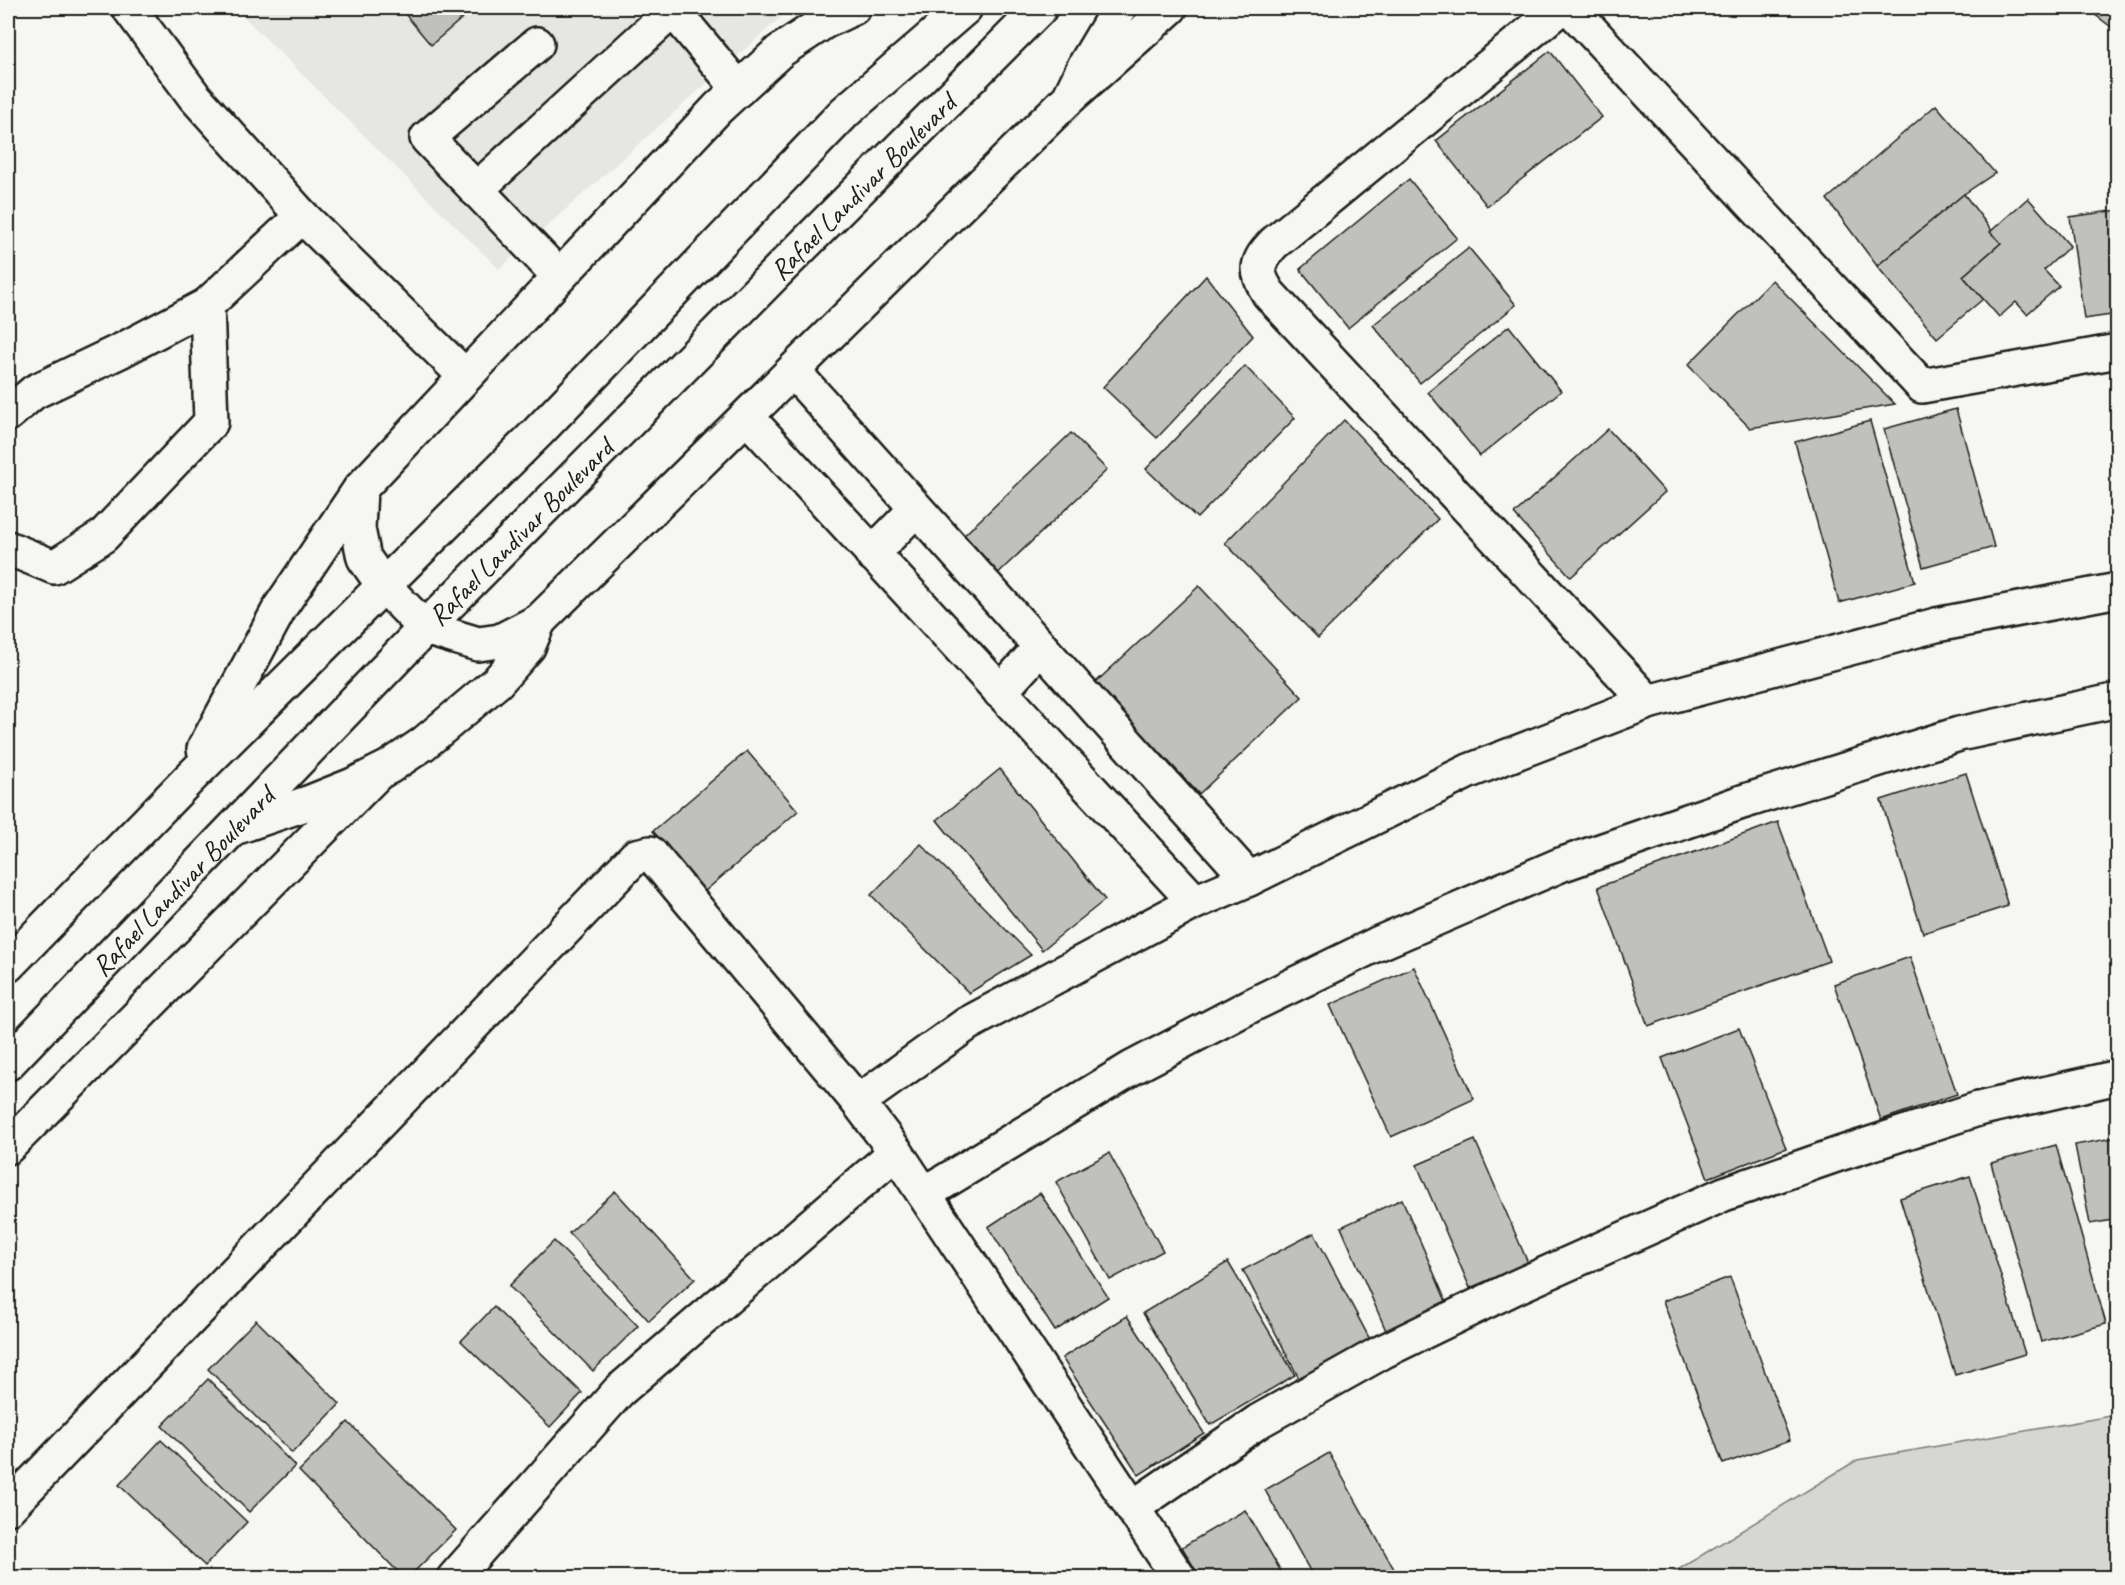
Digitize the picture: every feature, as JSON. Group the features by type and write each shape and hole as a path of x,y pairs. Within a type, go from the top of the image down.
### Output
{"street":[{"path":"129,8 194,96 302,216 465,376"},
{"path":"188,780 281,606 360,489 718,108 780,51 824,22 853,8"},
{"name":"Rafael Landivar Boulevard","path":"8,965 188,780 538,432 845,112 965,8"},
{"name":"Rafael Landivar Boulevard","path":"8,1063 426,628 1040,8"},
{"path":"1069,98 1085,64 1119,8"},
{"path":"360,489 357,529 364,558 383,585 426,628 478,644 500,641 540,621 1069,98 1170,8"},
{"path":"1560,8 1274,243 1262,256 1258,268 1260,280 1269,294 1648,702"},
{"path":"1570,8 1922,386 2118,351"},
{"path":"476,190 674,10 739,89"},
{"path":"537,45 428,138 559,276"},
{"path":"8,414 34,392 122,350 207,305 302,216"},
{"path":"8,548 54,567 103,536 211,422 207,305"},
{"path":"793,371 1249,879"},
{"path":"747,417 1195,902"},
{"path":"872,554 916,509"},
{"path":"858,1102 967,1024 1195,902 1249,879 1469,771 1648,702 1936,626 2118,590"},
{"path":"235,827 308,803 379,772 423,744 497,682 528,647 540,621"},
{"path":"1000,692 1041,647"},
{"path":"924,1194 1132,1068 1254,1004 1377,944 1560,865 1742,802 1959,734 2118,700"},
{"path":"8,1147 379,772"},
{"path":"8,1508 636,856 650,853 858,1102 896,1152 1179,1578"},
{"path":"1132,1508 1259,1421 1382,1352 1516,1287 1724,1194 1978,1109 2118,1077"},
{"path":"454,1578 619,1391 896,1152"}],"shaded area":[{"path":"237,8 791,8 499,269"},
{"path":"2117,1415 2117,1577 1666,1577 1857,1460"}],"building":[{"path":"400,8 474,8 431,45"},
{"path":"2086,8 2118,8 2118,29 2114,29"},
{"path":"1550,51 1602,117 1487,206 1436,141"},
{"path":"1936,105 1995,173 1964,194 1877,266 1827,199"},
{"path":"1409,179 1457,238 1348,328 1300,269"},
{"path":"1964,194 2001,243 1963,276 1983,299 1937,338 1877,266"},
{"path":"2028,198 2070,246 2044,270 2059,286 2027,314 2016,302 1999,317 1963,276 2001,243 1990,232"},
{"path":"2118,210 2118,314 2084,319 2070,217"},
{"path":"1469,248 1516,305 1420,383 1373,325"},
{"path":"1206,276 1253,336 1157,438 1103,387"},
{"path":"1772,280 1895,404 1750,428 1688,365"},
{"path":"1509,326 1561,391 1480,456 1428,392"},
{"path":"1245,366 1295,418 1197,518 1146,469"},
{"path":"1956,409 1994,547 1923,567 1884,429"},
{"path":"1344,420 1438,519 1318,638 1225,543"},
{"path":"1870,421 1915,582 1839,603 1795,442"},
{"path":"1608,429 1665,492 1571,577 1514,514"},
{"path":"1071,433 1107,470 993,578 958,541"},
{"path":"1199,586 1302,697 1199,794 1095,683"},
{"path":"747,751 798,811 704,892 653,831"},
{"path":"1000,769 1105,900 1042,950 937,820"},
{"path":"1966,773 2008,906 1923,933 1881,800"},
{"path":"1778,822 1829,961 1648,1026 1598,887"},
{"path":"921,844 1031,955 969,993 871,895"},
{"path":"1910,957 1957,1094 1881,1120 1834,984"},
{"path":"1414,967 1474,1099 1391,1137 1330,1005"},
{"path":"1739,1028 1786,1148 1708,1178 1662,1058"},
{"path":"2118,1137 2118,1219 2090,1224 2075,1145"},
{"path":"1475,1140 1528,1263 1470,1288 1417,1165"},
{"path":"2056,1145 2106,1324 2041,1342 1991,1163"},
{"path":"1109,1153 1163,1251 1110,1280 1056,1182"},
{"path":"1970,1176 2025,1354 1955,1375 1900,1198"},
{"path":"615,1191 695,1279 649,1321 569,1233"},
{"path":"1040,1193 1108,1297 1055,1331 988,1227"},
{"path":"1402,1199 1452,1315 1391,1342 1341,1227"},
{"path":"1314,1233 1377,1353 1305,1390 1243,1270"},
{"path":"554,1241 638,1326 593,1371 509,1286"},
{"path":"1228,1262 1295,1375 1210,1425 1143,1313"},
{"path":"1730,1277 1790,1440 1723,1464 1663,1301"},
{"path":"494,1307 582,1393 550,1427 461,1341"},
{"path":"1127,1316 1204,1433 1139,1475 1062,1358"},
{"path":"256,1320 340,1404 292,1453 208,1369"},
{"path":"208,1379 295,1466 249,1512 162,1426"},
{"path":"348,1422 456,1530 408,1578 404,1578 299,1471"},
{"path":"161,1440 247,1522 205,1566 119,1485"},
{"path":"1329,1453 1399,1578 1314,1578 1265,1490"},
{"path":"1245,1510 1285,1578 1200,1578 1182,1547"}]}
